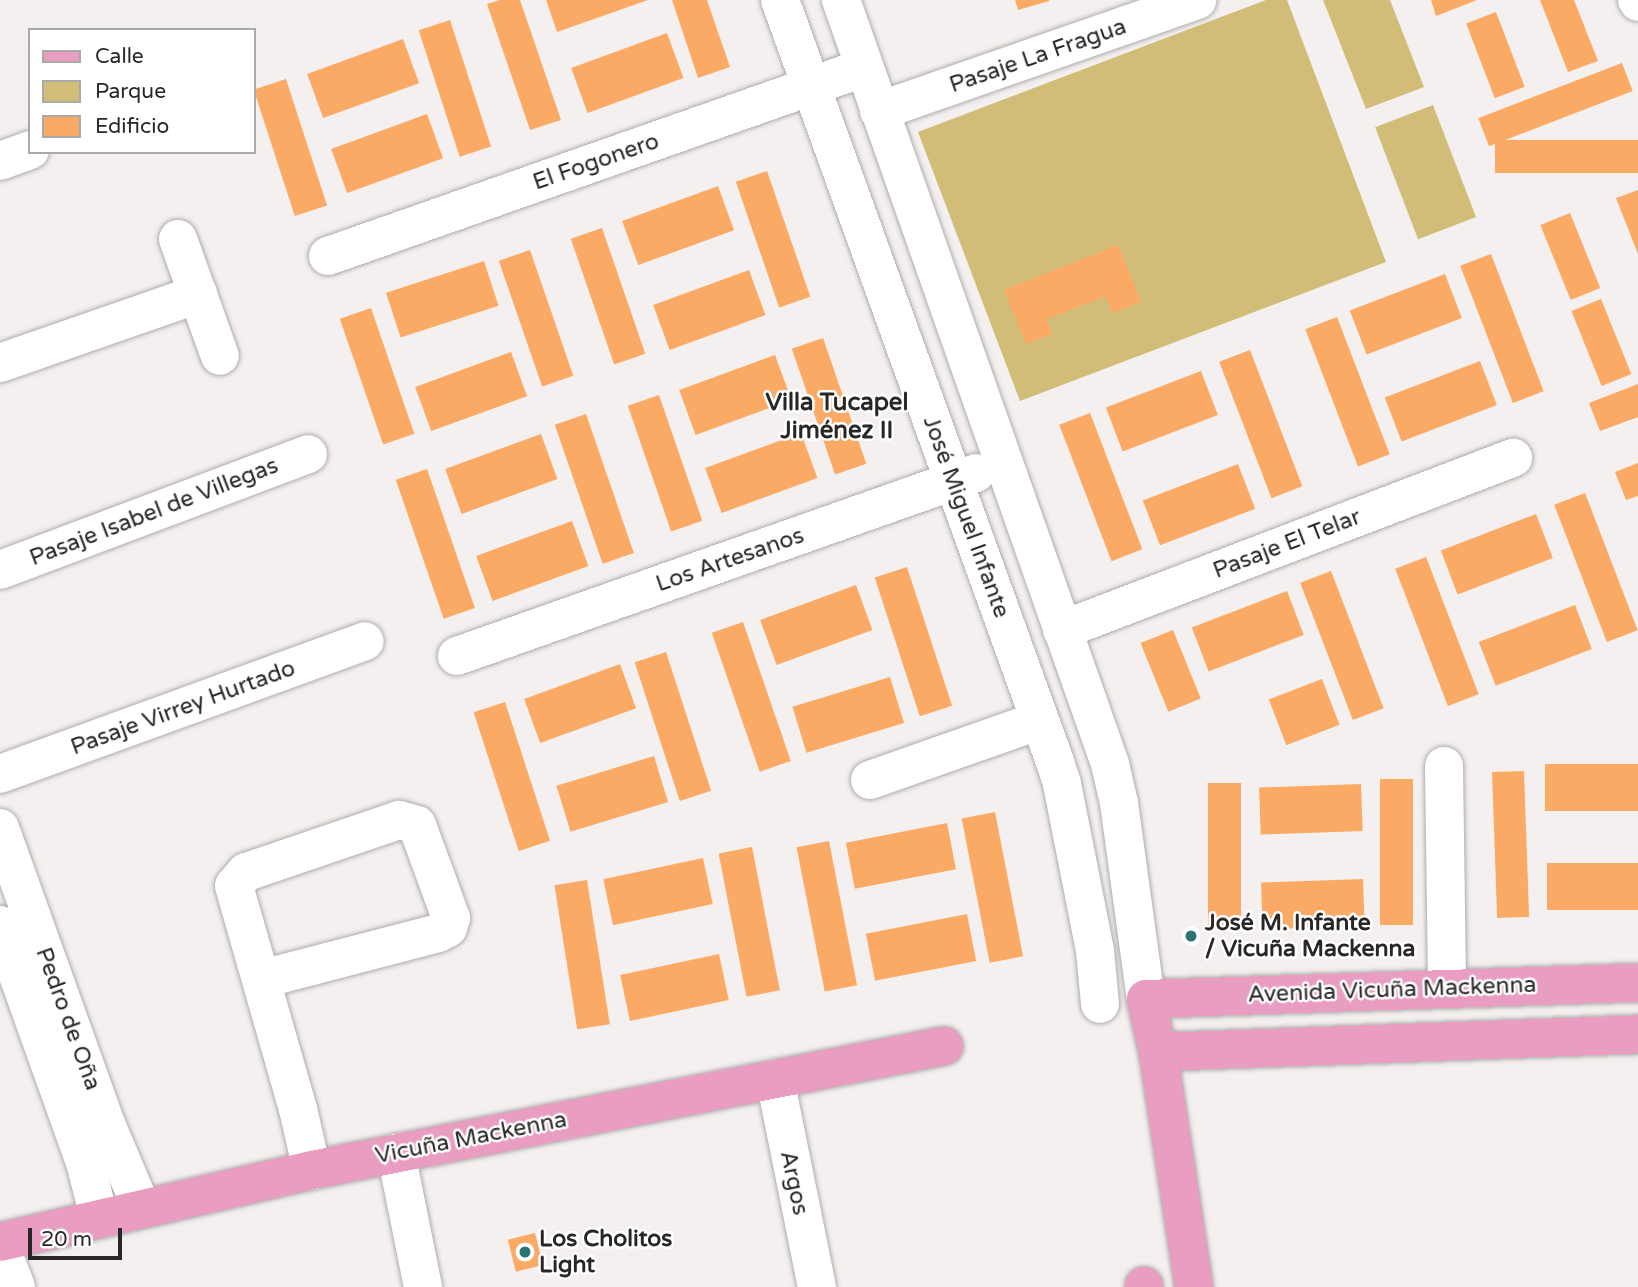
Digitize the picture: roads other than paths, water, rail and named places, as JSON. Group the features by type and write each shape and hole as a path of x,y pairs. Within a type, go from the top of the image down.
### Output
{"main road":[{"name":"Avenida Vicuña Mackenna","path":"1146,999 1447,987 1638,983"},
{"path":"1406,1042 1487,986"},
{"path":"1146,999 1158,1052 1194,1287"},
{"path":"1158,1052 1638,1034"},
{"name":"Vicuña Mackenna","path":"0,1244 141,1207 312,1170 944,1046"}],"street":[{"name":"José Miguel Infante","path":"780,0 809,87 1062,784 1095,951 1100,1004"},
{"path":"841,0 1103,744 1119,803 1146,999"},
{"name":"Pasaje La Fragua","path":"878,111 1196,0"},
{"name":"El Fogonero","path":"328,256 863,68"},
{"path":"0,161 28,151"},
{"path":"178,239 220,356"},
{"path":"0,363 198,294"},
{"name":"Pasaje Isabel de Villegas","path":"0,570 308,454"},
{"name":"Pasaje El Telar","path":"1062,630 1513,458"},
{"name":"Los Artesanos","path":"457,656 1003,464"},
{"name":"Pasaje Virrey Hurtado","path":"0,774 365,641"},
{"path":"870,780 1040,720"},
{"path":"1444,766 1447,987"},
{"path":"262,979 438,933 448,928 451,918 417,825 399,820 240,875 234,891 262,979 312,1170"},
{"name":"Pedro de Oña","path":"0,828 106,1124 141,1207"},
{"name":"Pedro de Oña","path":"0,925 85,1162 99,1217"},
{"name":"Argos","path":"775,1079 817,1287"},
{"path":"396,1153 423,1287"},
{"path":"0,1244 16,1287"}],"place":[{"name":"José M. Infante / Vicuña Mackenna","path":"1191,936"},
{"name":"Los Cholitos Light","path":"525,1252"}],"district":[{"name":"Villa Tucapel Jiménez II","path":"837,417"}]}
